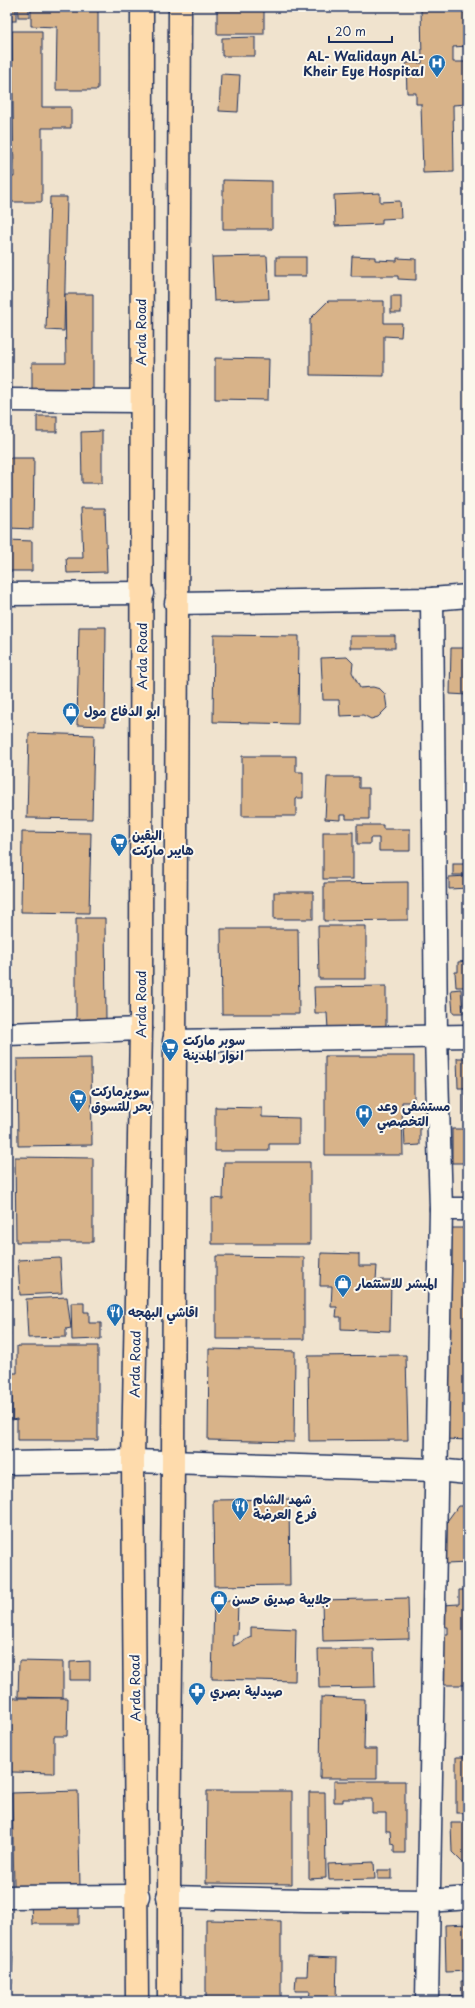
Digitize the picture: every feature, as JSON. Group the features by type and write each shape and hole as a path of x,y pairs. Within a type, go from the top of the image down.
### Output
{"main road":[{"name":"Arda Road","path":"137,2001 138,1896 133,1461 141,1028 143,592 140,401 142,7"},
{"path":"169,2001 168,1897 173,1462 180,7"},
{"path":"139,1180 174,1180"}],"street":[{"path":"7,400 140,401"},
{"path":"7,594 143,592"},
{"path":"176,603 468,596"},
{"path":"427,2001 430,1901 441,1209 436,1036 432,598"},
{"path":"7,1034 141,1028"},
{"path":"174,1042 468,1036"},
{"path":"441,1209 468,1209"},
{"path":"7,1463 133,1461 436,1470 468,1473"},
{"path":"7,1897 138,1896"},
{"path":"168,1897 430,1901 468,1898"}],"building":[{"path":"7,7 16,7 16,21 7,21"},
{"path":"18,7 29,7 29,17 18,17"},
{"path":"31,7 98,7 98,90 56,90 57,27 31,26"},
{"path":"217,7 264,7 264,34 217,34"},
{"name":"AL- Walidayn AL- Kheir Eye Hospital","path":"421,7 468,7 468,46 453,47 453,62 468,62 468,104 453,105 454,172 423,173 421,104 416,104 416,93 407,93 406,63 422,63"},
{"path":"12,31 42,31 42,107 71,107 71,128 42,128 42,202 7,202 7,177 14,177"},
{"path":"255,37 255,56 222,56 222,38"},
{"path":"221,74 240,75 238,112 219,111"},
{"path":"223,180 272,181 272,229 223,229"},
{"path":"380,193 380,202 400,201 401,218 382,219 382,224 335,226 334,195"},
{"path":"50,197 67,197 64,331 46,330"},
{"path":"267,256 269,299 214,301 212,257"},
{"path":"352,256 375,257 375,260 397,261 397,258 416,259 416,280 398,279 398,276 351,276"},
{"path":"276,257 306,257 306,276 276,276"},
{"path":"65,294 93,294 93,390 32,390 32,363 66,363"},
{"path":"391,296 401,296 401,313 391,313"},
{"path":"328,301 384,301 384,323 402,323 401,337 384,336 384,376 310,375 310,319"},
{"path":"215,358 269,359 268,400 215,399"},
{"path":"37,416 57,416 57,432 37,432"},
{"path":"102,431 102,483 82,483 81,432"},
{"path":"8,458 34,458 33,529 8,528"},
{"path":"81,508 105,508 107,572 67,573 66,558 83,558"},
{"path":"7,540 32,541 32,571 7,571"},
{"path":"79,627 106,627 105,726 77,725"},
{"path":"214,635 299,636 298,724 213,722"},
{"path":"350,636 395,636 395,648 350,648"},
{"path":"451,648 468,648 468,695 450,694"},
{"path":"347,657 353,663 352,672 360,688 373,687 380,689 385,694 387,708 378,717 371,719 363,715 340,716 339,700 323,700 321,658"},
{"path":"468,711 468,756 466,755"},
{"path":"29,733 94,735 92,819 27,818"},
{"path":"242,756 296,756 296,772 303,772 303,798 296,798 296,816 242,816"},
{"path":"7,770 9,808 7,808"},
{"path":"327,777 359,777 359,788 369,788 369,819 346,819 346,815 340,815 340,820 325,819"},
{"path":"357,825 383,825 383,829 410,829 410,851 379,851 379,838 370,838 370,844 357,844"},
{"path":"22,832 91,833 89,913 21,912"},
{"path":"323,832 353,832 353,879 323,879"},
{"path":"453,864 468,864 468,875 453,875"},
{"path":"468,876 468,888 449,889 449,877"},
{"path":"408,882 408,920 324,921 324,883"},
{"path":"274,892 313,892 313,919 274,919"},
{"path":"76,918 105,918 106,1021 76,1021"},
{"path":"318,926 366,926 366,979 319,979"},
{"path":"221,929 298,929 299,1014 222,1014"},
{"path":"468,961 468,987 456,987 455,972 458,972 458,962"},
{"path":"386,986 386,1028 328,1029 327,1013 315,1013 314,987"},
{"path":"461,989 463,1013 453,1013 451,990"},
{"name":"مستشفى وعد التخصصي","path":"325,1056 414,1056 414,1102 402,1102 403,1155 325,1155"},
{"path":"91,1058 92,1145 18,1146 17,1059"},
{"path":"457,1058 468,1058 468,1113 465,1113 465,1088 458,1088"},
{"path":"215,1107 262,1108 262,1117 299,1118 299,1144 269,1144 269,1151 215,1151"},
{"path":"416,1123 416,1126 420,1126 420,1145 405,1146 404,1124"},
{"path":"452,1129 468,1129 468,1163 452,1163"},
{"path":"15,1157 93,1158 93,1242 16,1242"},
{"path":"224,1162 310,1162 310,1244 212,1244 212,1198 223,1199"},
{"path":"448,1228 468,1228 468,1440 445,1439"},
{"path":"321,1253 359,1254 359,1266 377,1266 376,1280 391,1280 390,1331 341,1329 341,1317 336,1317 337,1307 331,1307 332,1286 320,1286"},
{"path":"216,1256 304,1257 304,1339 216,1339"},
{"path":"60,1258 62,1293 20,1295 18,1260"},
{"path":"67,1297 71,1328 66,1329 66,1337 28,1338 26,1299"},
{"path":"71,1303 84,1303 84,1312 89,1312 89,1323 101,1323 101,1339 72,1340"},
{"path":"8,1307 10,1336 7,1336"},
{"path":"17,1346 98,1346 98,1440 17,1440 17,1419 12,1420 12,1373 17,1373"},
{"path":"209,1349 295,1351 294,1442 208,1440"},
{"path":"406,1355 408,1440 309,1441 308,1356"},
{"path":"289,1499 290,1585 214,1586 213,1500"},
{"path":"458,1506 468,1506 468,1563 446,1564 445,1524"},
{"path":"459,1590 468,1590 468,1685 444,1685 443,1634 448,1634 448,1627 442,1627 442,1605 459,1604"},
{"path":"408,1598 409,1639 323,1641 322,1600"},
{"path":"214,1601 238,1601 237,1635 233,1635 233,1646 251,1637 251,1627 296,1629 295,1681 212,1679"},
{"path":"318,1649 374,1649 375,1687 319,1688"},
{"path":"19,1661 63,1662 63,1698 18,1697"},
{"path":"90,1661 90,1680 70,1680 70,1662"},
{"path":"321,1697 365,1699 364,1749 377,1749 377,1778 320,1778"},
{"path":"11,1698 68,1698 67,1736 54,1736 54,1773 11,1772"},
{"path":"456,1757 468,1757 468,1813 456,1813"},
{"path":"334,1781 405,1781 405,1853 394,1853 394,1845 391,1844 390,1831 386,1831 386,1813 372,1813 372,1799 343,1799 343,1802 334,1802"},
{"path":"78,1791 80,1887 14,1888 12,1793"},
{"path":"207,1791 292,1791 292,1884 206,1883"},
{"path":"309,1792 325,1792 326,1878 309,1879"},
{"path":"451,1823 468,1823 468,1863 463,1863 452,1852"},
{"path":"374,1862 375,1879 329,1880 328,1864"},
{"path":"378,1870 392,1870 392,1879 378,1879"},
{"path":"79,1902 79,1924 32,1924 31,1903"},
{"path":"206,1920 281,1921 281,2001 206,2001"},
{"path":"468,1924 468,1971 446,1972 445,1925"},
{"path":"7,1952 13,1952 12,1984 7,1984"},
{"path":"308,1957 337,1958 336,2001 309,2001 310,1991 295,1991 296,1976 307,1976"},
{"path":"461,1981 468,1981 468,2001 450,2001 450,1996 462,1996"}],"place":[{"name":"AL- Walidayn AL- Kheir Eye Hospital","path":"437,78"},
{"name":"ابو الدفاع مول","path":"71,726"},
{"name":"اليقين هايبر ماركت","path":"119,857"},
{"name":"سوبر ماركت انوار المدينة","path":"170,1062"},
{"name":"سوپرمارکت بحر للتسوق","path":"78,1113"},
{"name":"مستشفى وعد التخصصي","path":"364,1128"},
{"name":"المبشر للاستثمار","path":"343,1298"},
{"name":"اقاشي البهجه","path":"115,1327"},
{"name":"شهد الشام فرع العرضة","path":"240,1521"},
{"name":"جلابية صديق حسن","path":"219,1614"},
{"name":"صيدلية بصري","path":"197,1706"}]}
